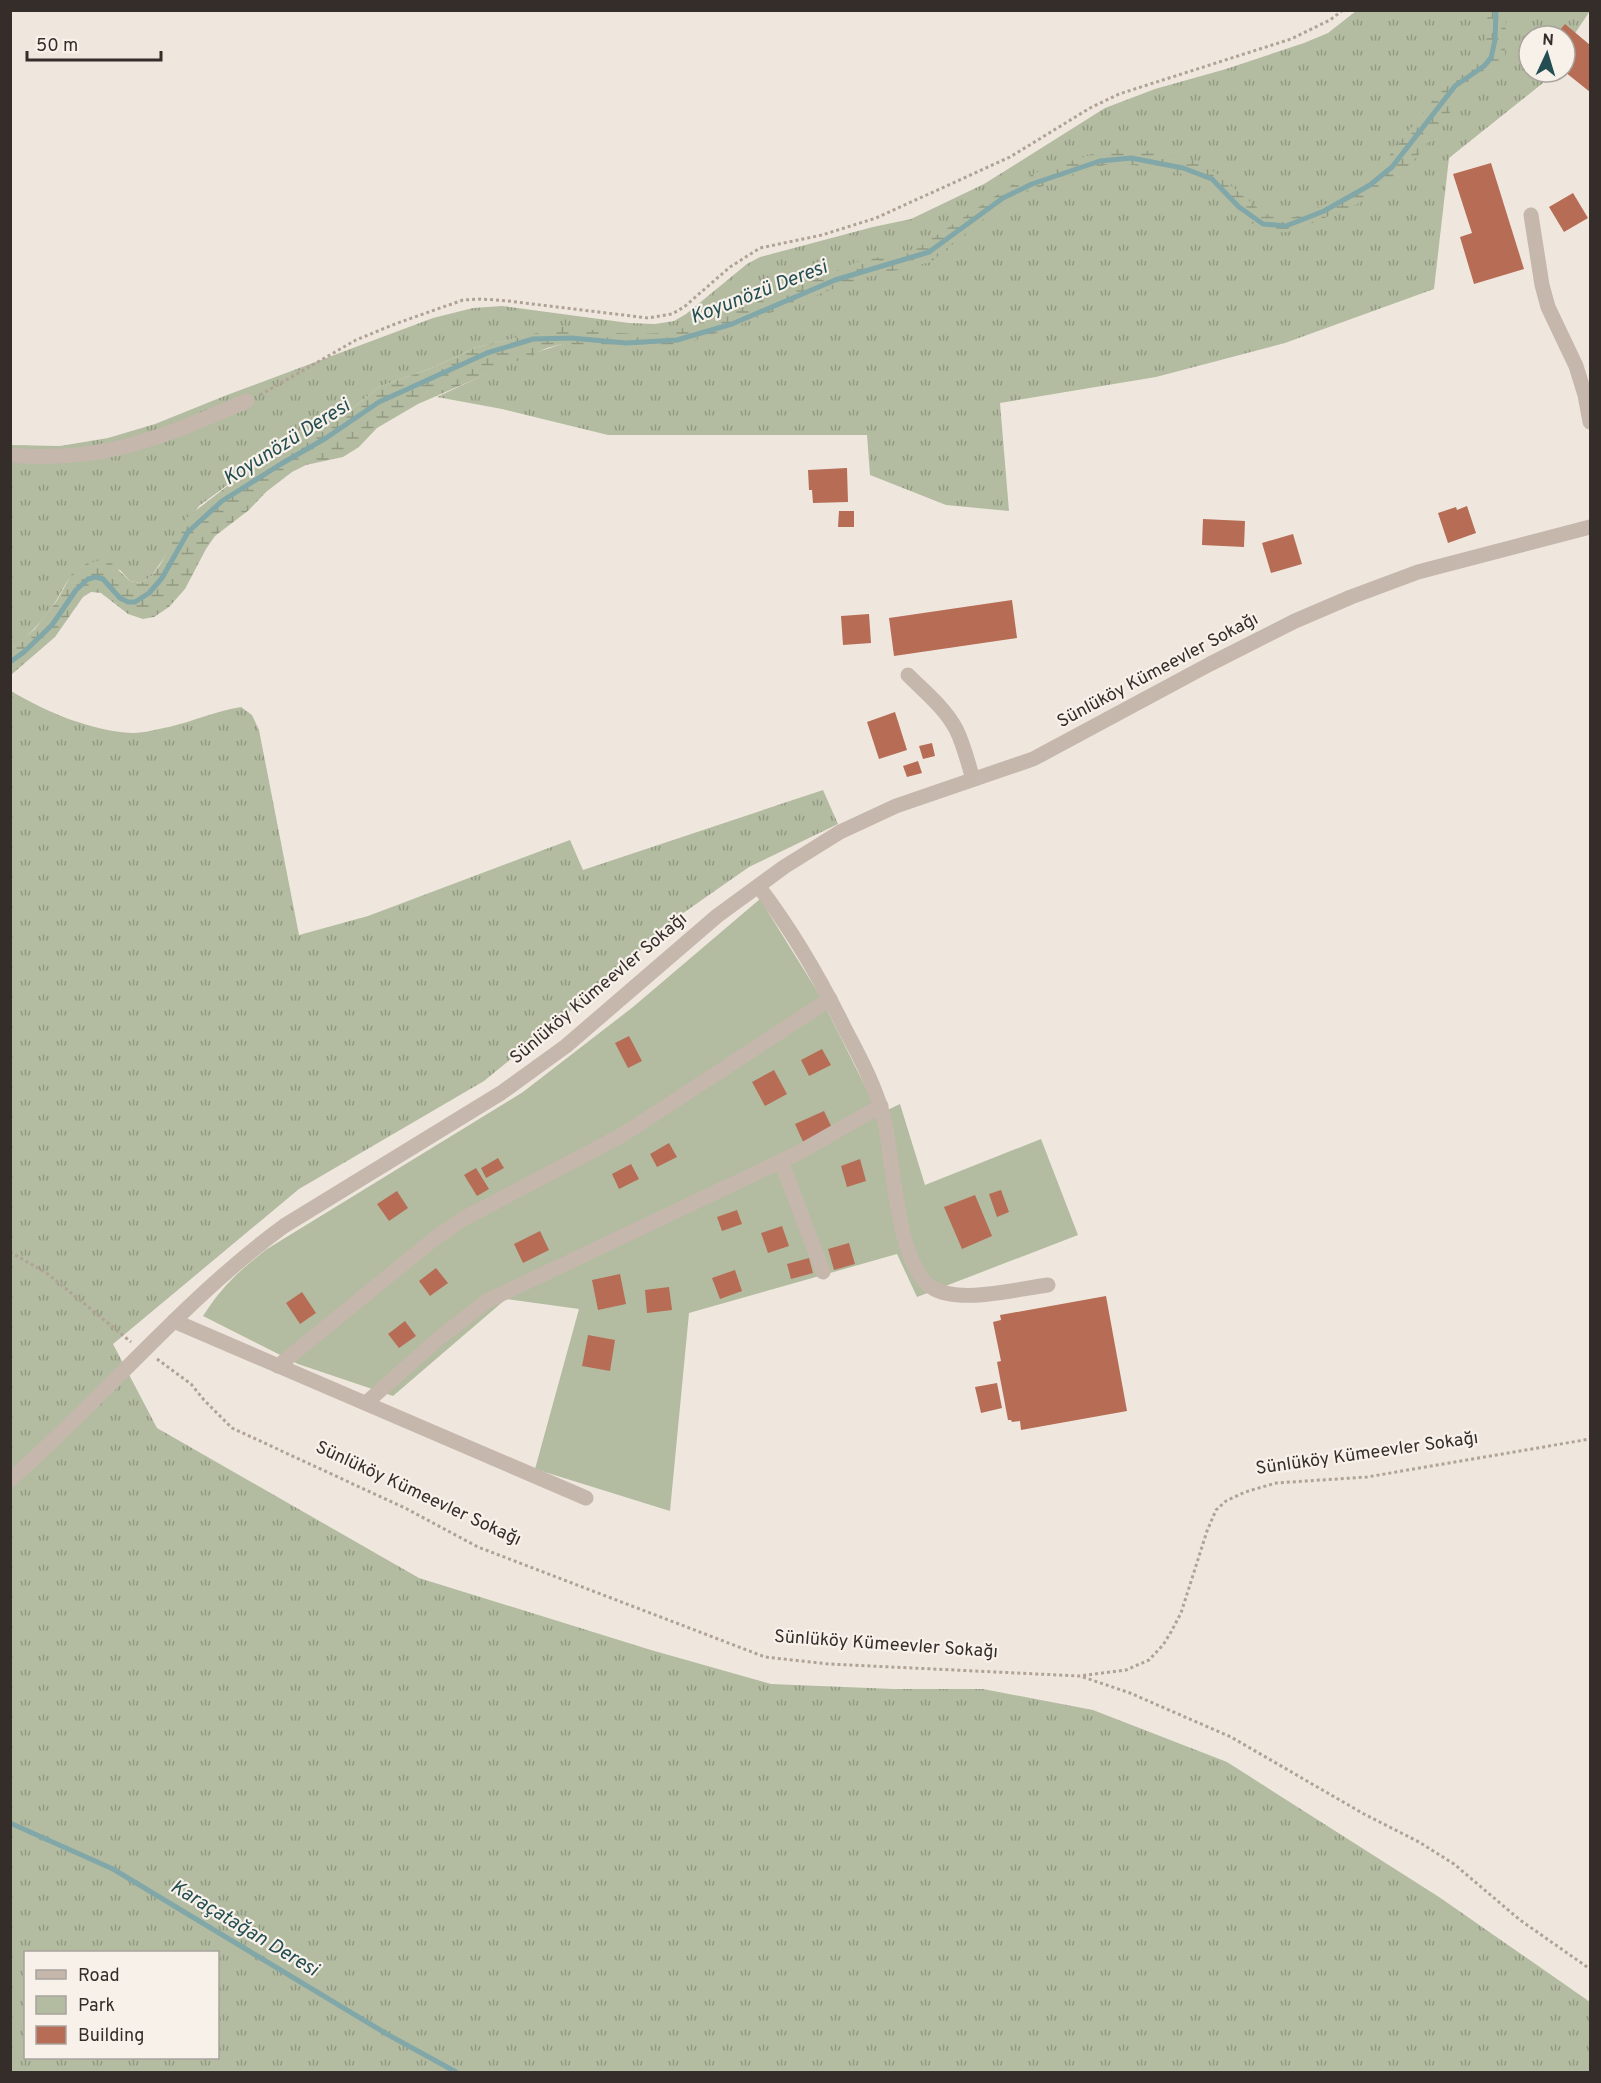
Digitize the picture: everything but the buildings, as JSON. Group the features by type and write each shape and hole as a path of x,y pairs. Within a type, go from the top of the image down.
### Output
{"street":[{"path":"1531,215 1542,285 1548,307 1576,366 1590,422"},
{"path":"10,455 71,456 108,452 165,435 247,401"},
{"name":"Sünlüköy Kümeevler Sokağı","path":"10,1480 44,1451 226,1271 284,1226 501,1094 542,1065 717,916 784,867 840,832 897,806 1032,759 1199,669 1295,621 1351,597 1418,572 1590,523"},
{"path":"908,675 932,698 956,728 973,780"},
{"path":"759,887 790,929 867,1071 886,1126 896,1203 907,1243 922,1277 930,1286 939,1290 968,1295 1048,1285"},
{"path":"278,1366 444,1232 624,1134 830,999"},
{"path":"366,1403 469,1313 494,1296 814,1145 880,1106"},
{"path":"781,1161 823,1272"},
{"path":"174,1321 586,1498"}],"path":[{"path":"247,401 356,340 394,324 464,300 508,301 648,318 672,314 684,308 730,267 760,248 822,235 876,218 1010,157 1090,108 1119,94 1291,39 1330,20 1343,10"},
{"path":"10,1252 48,1274 144,1352"},
{"name":"Sünlüköy Kümeevler Sokağı","path":"144,1352 168,1366 191,1384 232,1428 407,1509 478,1547 765,1657 829,1664 1079,1676 1126,1670 1149,1660 1163,1645 1180,1613 1198,1556 1216,1510 1226,1501 1245,1492 1276,1483 1367,1477 1590,1439"},
{"path":"1079,1676 1130,1693 1231,1737 1364,1814 1419,1842 1454,1864 1520,1920 1590,1969"}],"green space":[{"path":"1356,11 1590,11 1577,30 1577,24 1517,24 1517,84 1542,84 1449,158 1434,289 1285,343 1156,377 1000,403 1009,511 946,505 870,475 867,435 608,435 502,409 437,397 522,357 562,344 565,327 477,347 434,367 379,387 343,416 256,464 199,506 151,577 141,583 130,581 120,570 85,564 71,576 52,608 41,621 11,649 11,445 60,446 108,438 155,424 433,318 473,308 502,306 629,323 655,324 674,321 686,314 747,264 760,257 911,219 984,184 1105,108 1155,89 1226,69 1328,33"},
{"path":"1488,11 1506,11 1505,56 1496,69 1459,97 1424,149 1398,177 1359,203 1294,231 1274,233 1263,230 1248,221 1216,190 1194,176 1117,162 1078,172 1015,197 998,207 931,262 859,279 720,332 689,342 658,347 631,348 562,344 547,348 418,404 377,428 359,447 343,457 306,465 292,472 215,536 185,589 169,607 154,617 143,619 128,614 101,593 91,592 83,597 55,637 11,675 11,649 35,629 56,602 73,572 85,564 101,560 110,562 130,581 141,583 151,577 186,518 256,464 343,416 379,387 434,367 477,347 566,326 638,334 662,333 688,327 857,262 916,249 1015,183 1040,171 1108,149 1149,151 1187,158 1208,167 1265,214 1280,218 1295,217 1326,204 1374,175 1437,95 1480,59 1485,47"},
{"path":"11,691 69,719 101,729 133,733 178,725 241,707 252,715 259,730 299,935 368,916 570,840 583,870 823,790 838,824 749,867 679,916 603,984 484,1081 299,1189 113,1344 157,1428 419,1578 651,1650 771,1684 894,1689 983,1689 1093,1710 1227,1762 1439,1897 1590,2002 1590,2072 11,2072"},
{"path":"760,899 819,994 879,1114 900,1104 925,1185 1041,1139 1078,1235 917,1297 897,1254 689,1313 670,1511 535,1469 579,1309 506,1299 393,1396 298,1364 203,1316 232,1280 267,1249 523,1092 633,1007"}],"waterway":[{"name":"Koyunözü Deresi","path":"10,662 52,625 76,590 88,579 96,577 103,579 120,598 128,602 135,602 149,593 162,578 188,532 222,501 326,438 379,402 487,353 533,339 571,338 626,343 677,340 732,324 835,280 929,252 1003,198 1032,184 1100,161 1131,158 1183,168 1212,179 1239,207 1263,224 1286,226 1324,211 1370,185 1392,167 1455,86 1484,66 1491,58 1495,40 1496,10"},
{"name":"Karaçatağan Deresi","path":"10,1823 113,1869 385,2033 456,2072"}]}
